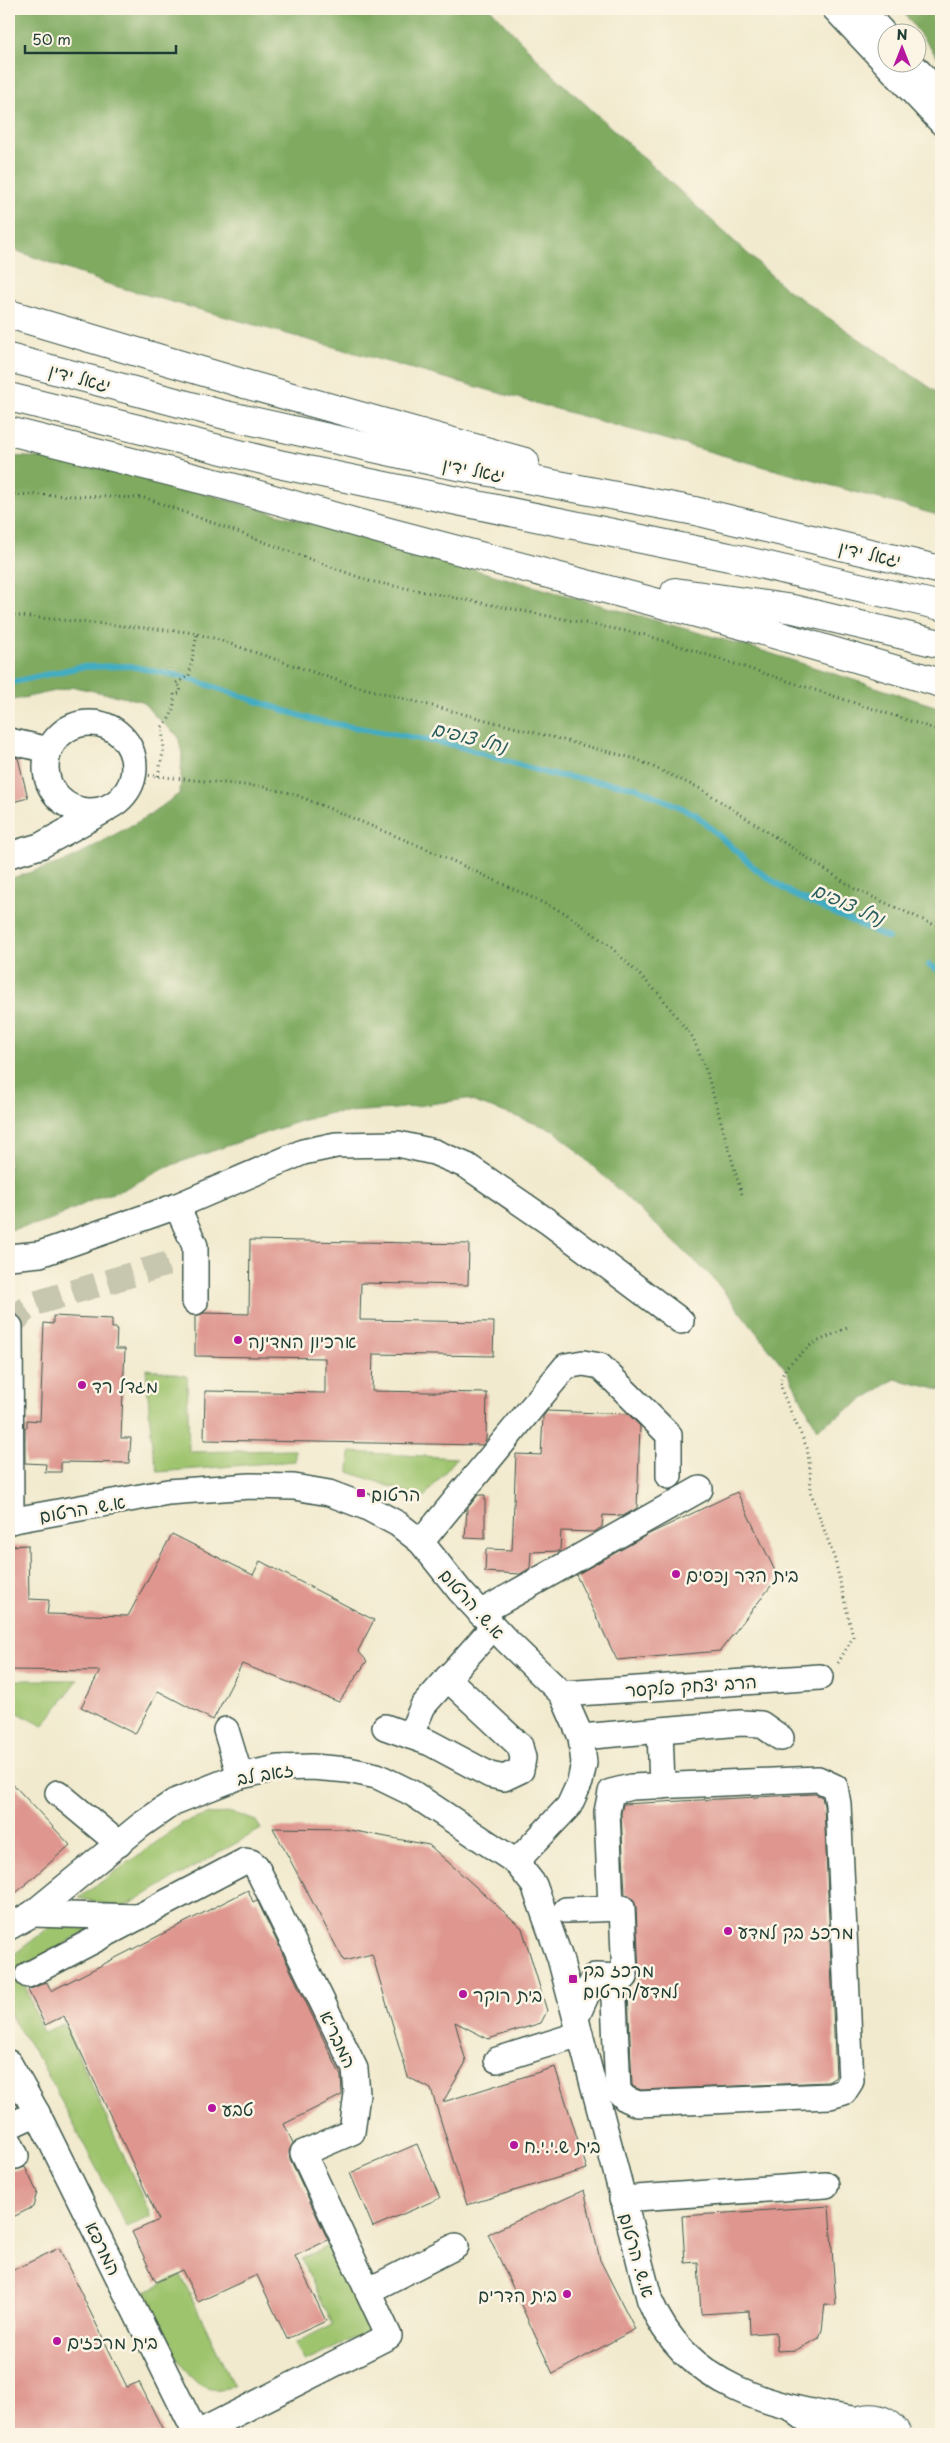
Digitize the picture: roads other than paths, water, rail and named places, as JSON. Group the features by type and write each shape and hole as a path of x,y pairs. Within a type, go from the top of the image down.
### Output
{"main road":[{"path":"9,314 245,384 694,511"},
{"name":"יגאל ידין","path":"9,358 225,415 308,434 437,462 694,511 941,570"},
{"name":"יגאל ידין","path":"9,397 274,463 729,557 941,606"},
{"path":"9,431 231,487 385,531 753,628 941,682"},
{"path":"547,573 793,609 941,644"},
{"path":"852,2427 879,2419 888,2423 897,2434"}],"street":[{"path":"835,9 941,122"},
{"path":"860,9 878,28"},
{"path":"919,72 941,96"},
{"path":"9,854 40,846 121,799 129,787 134,774 133,760 129,746 120,735 108,727 95,724 74,727 56,738 48,750 46,768 52,818 40,846"},
{"path":"9,741 48,750"},
{"path":"49,787 63,802 82,811 96,812 110,807"},
{"path":"9,1257 40,1254 177,1206 303,1152 336,1145 398,1144 434,1152 467,1166 550,1223 681,1321"},
{"path":"177,1206 195,1246 186,1258 195,1302"},
{"path":"10,1327 10,1521"},
{"path":"421,1542 566,1366 583,1363 600,1366 669,1435 669,1476"},
{"name":"א.ש. הרטום","path":"10,1521 168,1492 233,1486 294,1487 329,1493 366,1507 398,1524 421,1542 486,1620 562,1694 581,1737 584,1763 580,1782 569,1806 516,1862 534,1884 560,1958 622,2199 650,2301 658,2321 669,2338 700,2366 722,2381 756,2397 852,2427"},
{"path":"410,1736 423,1706 447,1678 486,1620 700,1489"},
{"name":"הרב יצחק פלקסר","path":"562,1694 820,1677"},
{"path":"385,1727 430,1743 490,1775 504,1778 521,1770 523,1758 520,1746 447,1678"},
{"path":"581,1737 741,1723 761,1724 781,1738"},
{"path":"226,1730 240,1776"},
{"path":"660,1730 662,1786"},
{"name":"זאב לב","path":"9,1927 32,1914 174,1802 240,1776 278,1768 312,1767 348,1770 377,1776 438,1808 516,1862"},
{"path":"610,1908 607,1812 610,1792 631,1787 818,1779 835,1787 838,1804 850,2081 844,2092 830,2096 638,2104 626,2099 618,2091 613,1976"},
{"path":"58,1793 119,1844"},
{"name":"המבריא","path":"28,1975 245,1861 251,1862 256,1866 355,2068 357,2094 352,2132 303,2154 389,2336 196,2434"},
{"path":"497,2060 578,2026 595,1976 626,1977 622,1908 566,1910"},
{"path":"32,1914 140,1917"},
{"name":"זאב לב","path":"9,1945 32,1914"},
{"name":"המרפא","path":"9,2063 36,2113 196,2434"},
{"path":"9,2126 36,2113"},
{"path":"622,2199 826,2185"},
{"path":"368,2291 456,2246"},
{"name":"א.ש. הרטום","path":"788,2406 826,2434"}],"waterway":[{"name":"נחל צופים","path":"9,683 80,667 130,666 184,677 313,720 454,745 549,774 635,787 695,814 757,870 792,894 888,938"},
{"name":"נחל צופים","path":"929,965 941,971"}],"tunnel":[{"path":"10,1327 23,1311 36,1303 177,1261"}],"place":[{"name":"ארכיון המדינה","path":"238,1340"},
{"name":"מגדל רד","path":"82,1385"},
{"name":"הרטום","path":"361,1493"},
{"name":"בית הדר נכסים","path":"676,1574"},
{"name":"מרכז בק למדע","path":"728,1931"},
{"name":"מרכז בק למדע/הרטום","path":"573,1979"},
{"name":"בית רוקר","path":"463,1994"},
{"name":"טבע","path":"212,2108"},
{"name":"בית ש.י.י.ח","path":"514,2145"},
{"name":"בית הדרים","path":"567,2294"},
{"name":"בית מרכזים","path":"57,2341"}]}
